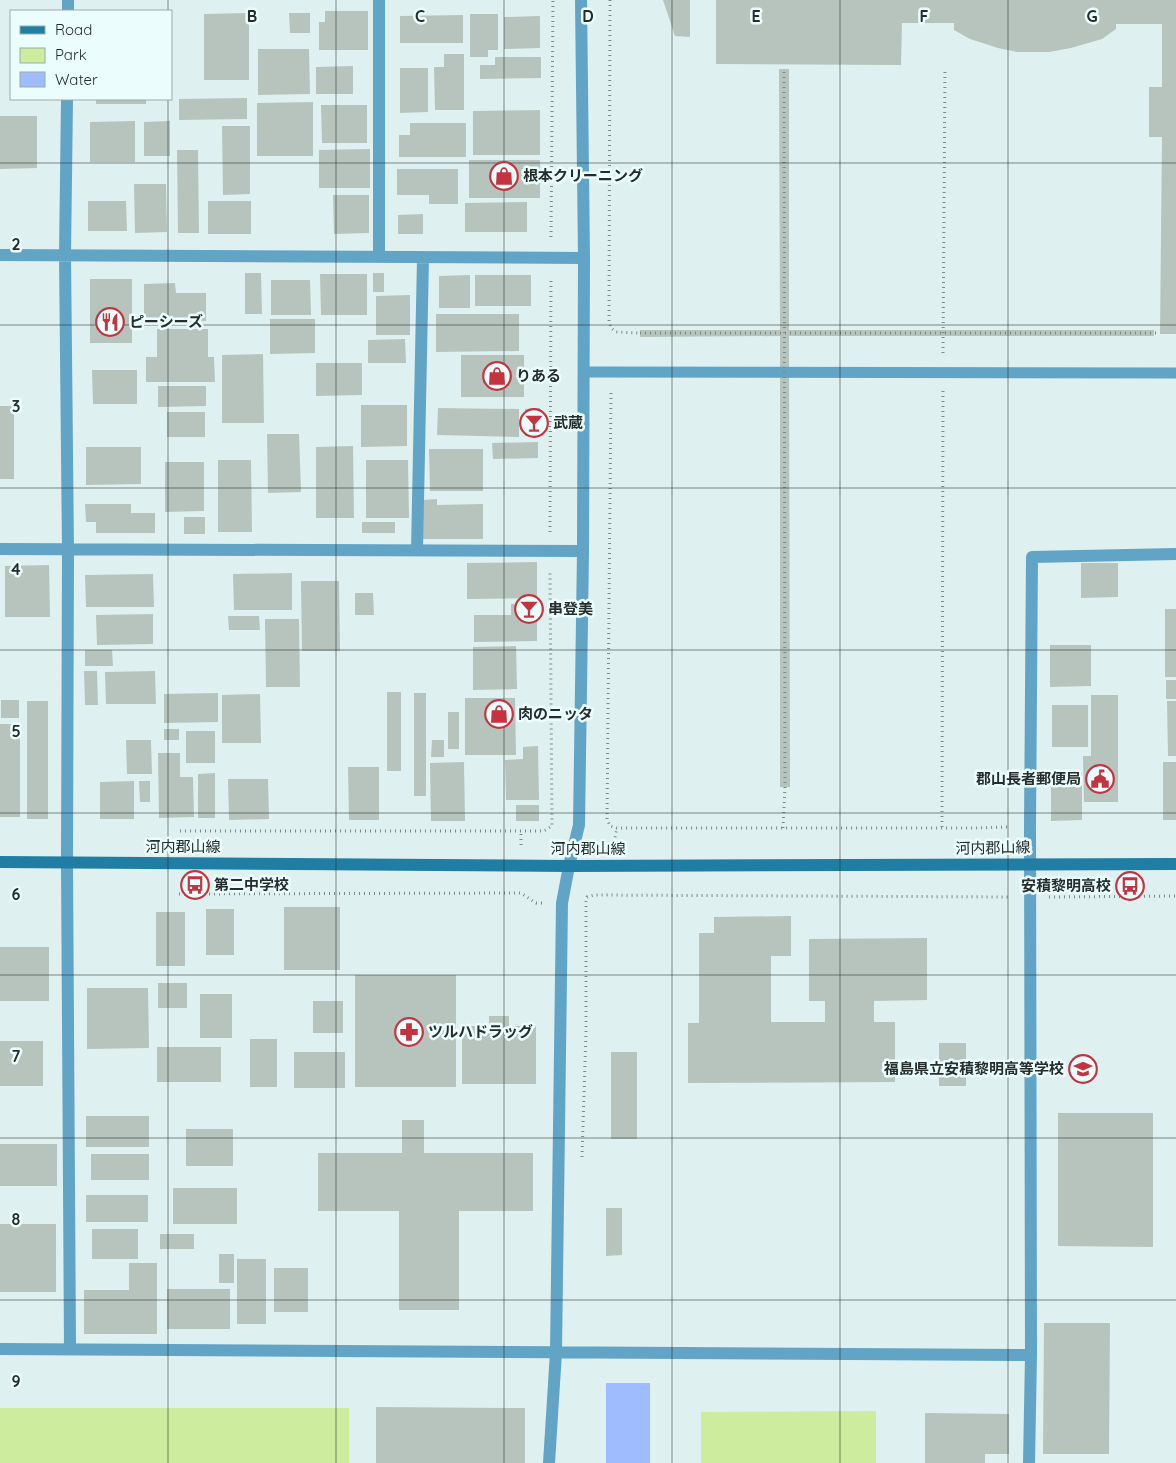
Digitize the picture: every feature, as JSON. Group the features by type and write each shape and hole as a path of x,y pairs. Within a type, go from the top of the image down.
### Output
{"main road":[{"name":"河内郡山線","path":"0,862 569,866 1176,864"}],"street":[{"path":"379,0 379,257"},
{"path":"550,1463 556,1352 562,903 579,825 584,372 581,0"},
{"path":"67,100 65,255 68,550 67,862 70,1349"},
{"path":"0,255 584,258"},
{"path":"417,550 423,258"},
{"path":"0,549 583,551"},
{"path":"1029,1463 1031,1355 1030,826 1032,557 1176,554"},
{"path":"0,1349 1031,1355"}],"lane":[{"path":"584,372 1176,373"}],"path":[{"path":"610,0 609,321 616,332 1157,333"},
{"path":"942,828 945,68"},
{"path":"783,828 784,72"},
{"path":"617,388 610,394 607,818 610,826 617,828 974,828 1030,826"},
{"path":"179,894 521,893 536,903"},
{"path":"581,1163 587,897 594,895 1176,896"}],"green space":[{"path":"0,1408 349,1408 349,1463 0,1463"},
{"path":"876,1411 876,1463 701,1463 701,1412"}],"water":[{"path":"606,1383 650,1383 650,1463 606,1463"}],"building":[{"path":"663,0 690,0 690,37 675,36"},
{"path":"716,0 1176,0 1176,334 1160,334 1162,137 1149,137 1149,87 1162,87 1162,24 1116,24 1116,29 1102,39 1071,48 1049,52 1017,52 970,39 954,30 954,23 902,23 901,65 716,64"},
{"path":"325,11 368,11 368,50 319,50 319,22 325,22"},
{"path":"249,13 249,80 204,80 204,14"},
{"path":"289,13 310,13 310,33 290,33"},
{"path":"470,14 498,14 498,50 488,50 488,57 470,57"},
{"path":"463,15 463,43 400,43 400,16"},
{"path":"540,16 540,48 504,49 504,17"},
{"path":"258,49 309,49 310,94 258,95"},
{"path":"444,54 464,54 464,110 435,110 434,67 444,67"},
{"path":"495,57 541,57 541,78 480,79 480,65 495,65"},
{"path":"353,66 353,94 316,94 316,67"},
{"path":"400,68 428,68 428,112 400,113"},
{"path":"779,69 789,69 789,330 1154,330 1154,336 789,336 790,787 780,787 780,336 640,337 640,330 780,330"},
{"path":"247,98 247,119 179,120 179,99"},
{"path":"96,100 146,100 146,104 96,104"},
{"path":"313,102 313,156 257,156 257,103"},
{"path":"321,105 367,105 367,143 322,143"},
{"path":"540,110 540,155 473,155 473,111"},
{"path":"0,116 37,116 37,168 0,169"},
{"path":"135,121 135,162 90,162 90,122"},
{"path":"170,121 170,156 144,156 144,122"},
{"path":"410,123 466,123 466,157 399,157 399,135 410,135"},
{"path":"222,126 250,126 250,194 223,195"},
{"path":"370,149 370,188 319,188 319,150"},
{"path":"177,150 198,150 199,233 178,233"},
{"path":"469,160 540,160 540,198 469,198"},
{"path":"397,169 458,169 458,204 429,204 429,195 397,195"},
{"path":"134,184 166,184 167,232 135,233"},
{"path":"333,195 369,195 369,233 334,234"},
{"path":"88,201 126,201 127,231 88,231"},
{"path":"208,201 251,201 251,234 208,234"},
{"path":"527,202 527,232 465,232 465,203"},
{"path":"423,214 423,234 398,234 398,215"},
{"path":"245,273 261,273 262,314 245,314"},
{"path":"373,273 384,273 384,292 373,292"},
{"path":"320,274 367,274 367,315 321,315"},
{"path":"470,275 470,308 439,308 439,276"},
{"path":"475,275 531,275 531,306 475,306"},
{"path":"90,279 132,279 132,343 90,343"},
{"path":"271,280 310,280 311,315 271,315"},
{"path":"175,283 176,293 206,293 206,321 144,322 144,284"},
{"path":"410,295 410,335 376,335 376,296"},
{"path":"436,314 519,314 519,351 436,352"},
{"path":"270,319 315,319 315,353 270,354"},
{"path":"157,329 208,329 208,357 214,357 215,382 146,382 146,357 157,357"},
{"path":"405,339 406,363 368,363 368,340"},
{"path":"263,354 264,423 222,423 222,355"},
{"path":"461,355 524,355 524,397 461,397"},
{"path":"316,363 362,363 362,395 316,396"},
{"path":"92,370 137,370 137,404 93,404"},
{"path":"158,386 206,386 206,406 158,407"},
{"path":"361,405 407,405 407,446 361,447"},
{"path":"0,406 14,406 14,479 0,479"},
{"path":"438,408 519,409 519,437 437,435"},
{"path":"540,408 540,436 525,436 525,409"},
{"path":"167,412 205,412 205,437 167,437"},
{"path":"267,434 299,434 301,492 268,493"},
{"path":"538,442 538,458 493,459 492,443"},
{"path":"353,446 354,518 316,518 316,447"},
{"path":"86,447 141,447 141,484 86,485"},
{"path":"429,449 483,449 483,491 430,491"},
{"path":"218,460 251,460 252,532 218,532"},
{"path":"366,460 408,460 409,518 366,518"},
{"path":"165,462 204,462 204,511 165,512"},
{"path":"437,499 437,505 483,504 483,539 423,539 423,500"},
{"path":"85,504 131,504 131,513 155,513 155,533 96,533 96,522 86,522"},
{"path":"184,517 205,517 205,534 184,534"},
{"path":"362,522 395,522 395,533 362,533"},
{"path":"537,562 537,598 467,599 467,563"},
{"path":"1081,563 1118,563 1118,597 1081,598"},
{"path":"49,565 50,617 5,617 5,566"},
{"path":"292,573 292,610 234,610 233,574"},
{"path":"153,574 154,607 86,607 85,575"},
{"path":"301,581 339,581 340,651 302,651"},
{"path":"355,593 373,593 374,615 355,615"},
{"path":"537,603 537,641 474,642 474,615 511,615 511,604"},
{"path":"1165,609 1176,609 1176,677 1165,677"},
{"path":"153,614 153,644 97,645 96,615"},
{"path":"228,616 259,616 260,630 229,630"},
{"path":"265,619 299,619 300,687 266,687"},
{"path":"1050,645 1091,645 1091,686 1050,687"},
{"path":"516,646 517,689 473,690 473,647"},
{"path":"85,650 112,650 113,666 85,666"},
{"path":"84,671 97,671 98,705 85,705"},
{"path":"155,671 156,704 106,704 105,672"},
{"path":"1166,680 1176,680 1176,699 1166,699"},
{"path":"387,692 401,692 401,771 387,771"},
{"path":"218,693 218,722 164,723 164,694"},
{"path":"414,693 426,693 426,796 414,796"},
{"path":"260,694 261,743 222,743 222,695"},
{"path":"1091,695 1118,695 1118,802 1084,802 1083,756 1091,756"},
{"path":"465,698 515,698 516,755 465,755"},
{"path":"1,700 19,700 19,718 1,718"},
{"path":"27,701 48,701 48,819 27,819"},
{"path":"1167,701 1176,701 1176,756 1168,756"},
{"path":"1052,705 1088,705 1088,747 1052,747"},
{"path":"448,712 459,712 459,749 448,749"},
{"path":"0,724 20,724 20,817 0,817"},
{"path":"164,729 179,729 179,740 164,740"},
{"path":"186,731 215,731 215,763 186,763"},
{"path":"126,740 151,740 152,774 127,774"},
{"path":"432,740 444,740 444,757 431,757"},
{"path":"538,746 539,800 506,800 505,760 523,759 523,747"},
{"path":"158,753 180,753 180,777 193,777 194,817 159,818"},
{"path":"464,762 465,821 431,821 430,763"},
{"path":"1163,762 1176,762 1176,820 1163,820"},
{"path":"348,767 379,767 379,820 349,820"},
{"path":"1051,772 1082,772 1082,820 1051,821"},
{"path":"215,773 215,818 198,818 198,774"},
{"path":"228,779 268,779 269,819 229,820"},
{"path":"134,781 134,819 100,819 100,782"},
{"path":"139,781 150,781 150,802 140,802"},
{"path":"516,805 539,805 539,821 516,821"},
{"path":"284,907 340,907 340,970 284,970"},
{"path":"206,909 234,909 234,955 206,955"},
{"path":"156,912 185,912 185,966 156,966"},
{"path":"791,916 791,956 771,956 771,1022 825,1022 825,1001 809,1001 809,939 927,938 927,1000 874,1001 874,1022 895,1022 895,1082 688,1083 688,1023 699,1023 699,933 714,933 714,917"},
{"path":"0,947 49,947 49,1001 0,1001"},
{"path":"355,975 456,975 456,1087 355,1087"},
{"path":"158,983 187,983 187,1008 158,1008"},
{"path":"87,988 148,988 149,1048 87,1049"},
{"path":"200,994 232,994 232,1038 200,1038"},
{"path":"313,1001 343,1001 343,1033 313,1033"},
{"path":"489,1016 509,1016 509,1026 536,1026 536,1084 462,1084 462,1026 489,1026"},
{"path":"250,1039 277,1039 277,1087 250,1087"},
{"path":"0,1041 43,1041 43,1086 0,1086"},
{"path":"939,1043 966,1043 966,1086 939,1086"},
{"path":"157,1047 221,1047 221,1082 157,1082"},
{"path":"294,1052 345,1052 345,1088 294,1088"},
{"path":"611,1052 637,1052 637,1139 611,1139"},
{"path":"1058,1113 1153,1113 1153,1247 1058,1246"},
{"path":"86,1116 149,1116 149,1147 86,1147"},
{"path":"402,1120 424,1120 424,1153 533,1153 533,1211 459,1211 459,1310 399,1310 399,1211 318,1211 318,1153 402,1153"},
{"path":"186,1129 233,1129 233,1166 186,1166"},
{"path":"0,1144 57,1144 57,1186 0,1186"},
{"path":"91,1154 149,1154 149,1180 91,1180"},
{"path":"173,1188 237,1188 237,1224 173,1224"},
{"path":"86,1195 148,1195 148,1222 86,1222"},
{"path":"606,1208 622,1208 622,1255 606,1256"},
{"path":"0,1224 56,1224 56,1292 0,1292"},
{"path":"92,1229 138,1229 138,1259 92,1259"},
{"path":"160,1234 194,1234 194,1249 160,1249"},
{"path":"219,1254 234,1254 234,1283 219,1283"},
{"path":"237,1259 266,1259 266,1324 237,1324"},
{"path":"129,1263 157,1263 157,1334 84,1334 84,1290 129,1290"},
{"path":"274,1268 308,1268 308,1312 274,1312"},
{"path":"167,1289 230,1289 230,1329 167,1329"},
{"path":"1044,1323 1110,1323 1109,1454 1043,1454"},
{"path":"376,1407 525,1408 525,1463 376,1463"},
{"path":"925,1413 1009,1414 1009,1454 985,1454 985,1463 925,1463"}],"place":[{"name":"根本クリーニング","path":"504,176"},
{"name":"ピーシーズ","path":"110,322"},
{"name":"りある","path":"497,376"},
{"name":"武蔵","path":"534,423"},
{"name":"串登美","path":"529,609"},
{"name":"肉のニッタ","path":"499,714"},
{"name":"郡山長者郵便局","path":"1100,779"},
{"name":"第二中学校","path":"195,885"},
{"name":"安積黎明高校","path":"1130,886"},
{"name":"ツルハドラッグ","path":"409,1032"},
{"name":"福島県立安積黎明高等学校","path":"1083,1069"}]}
